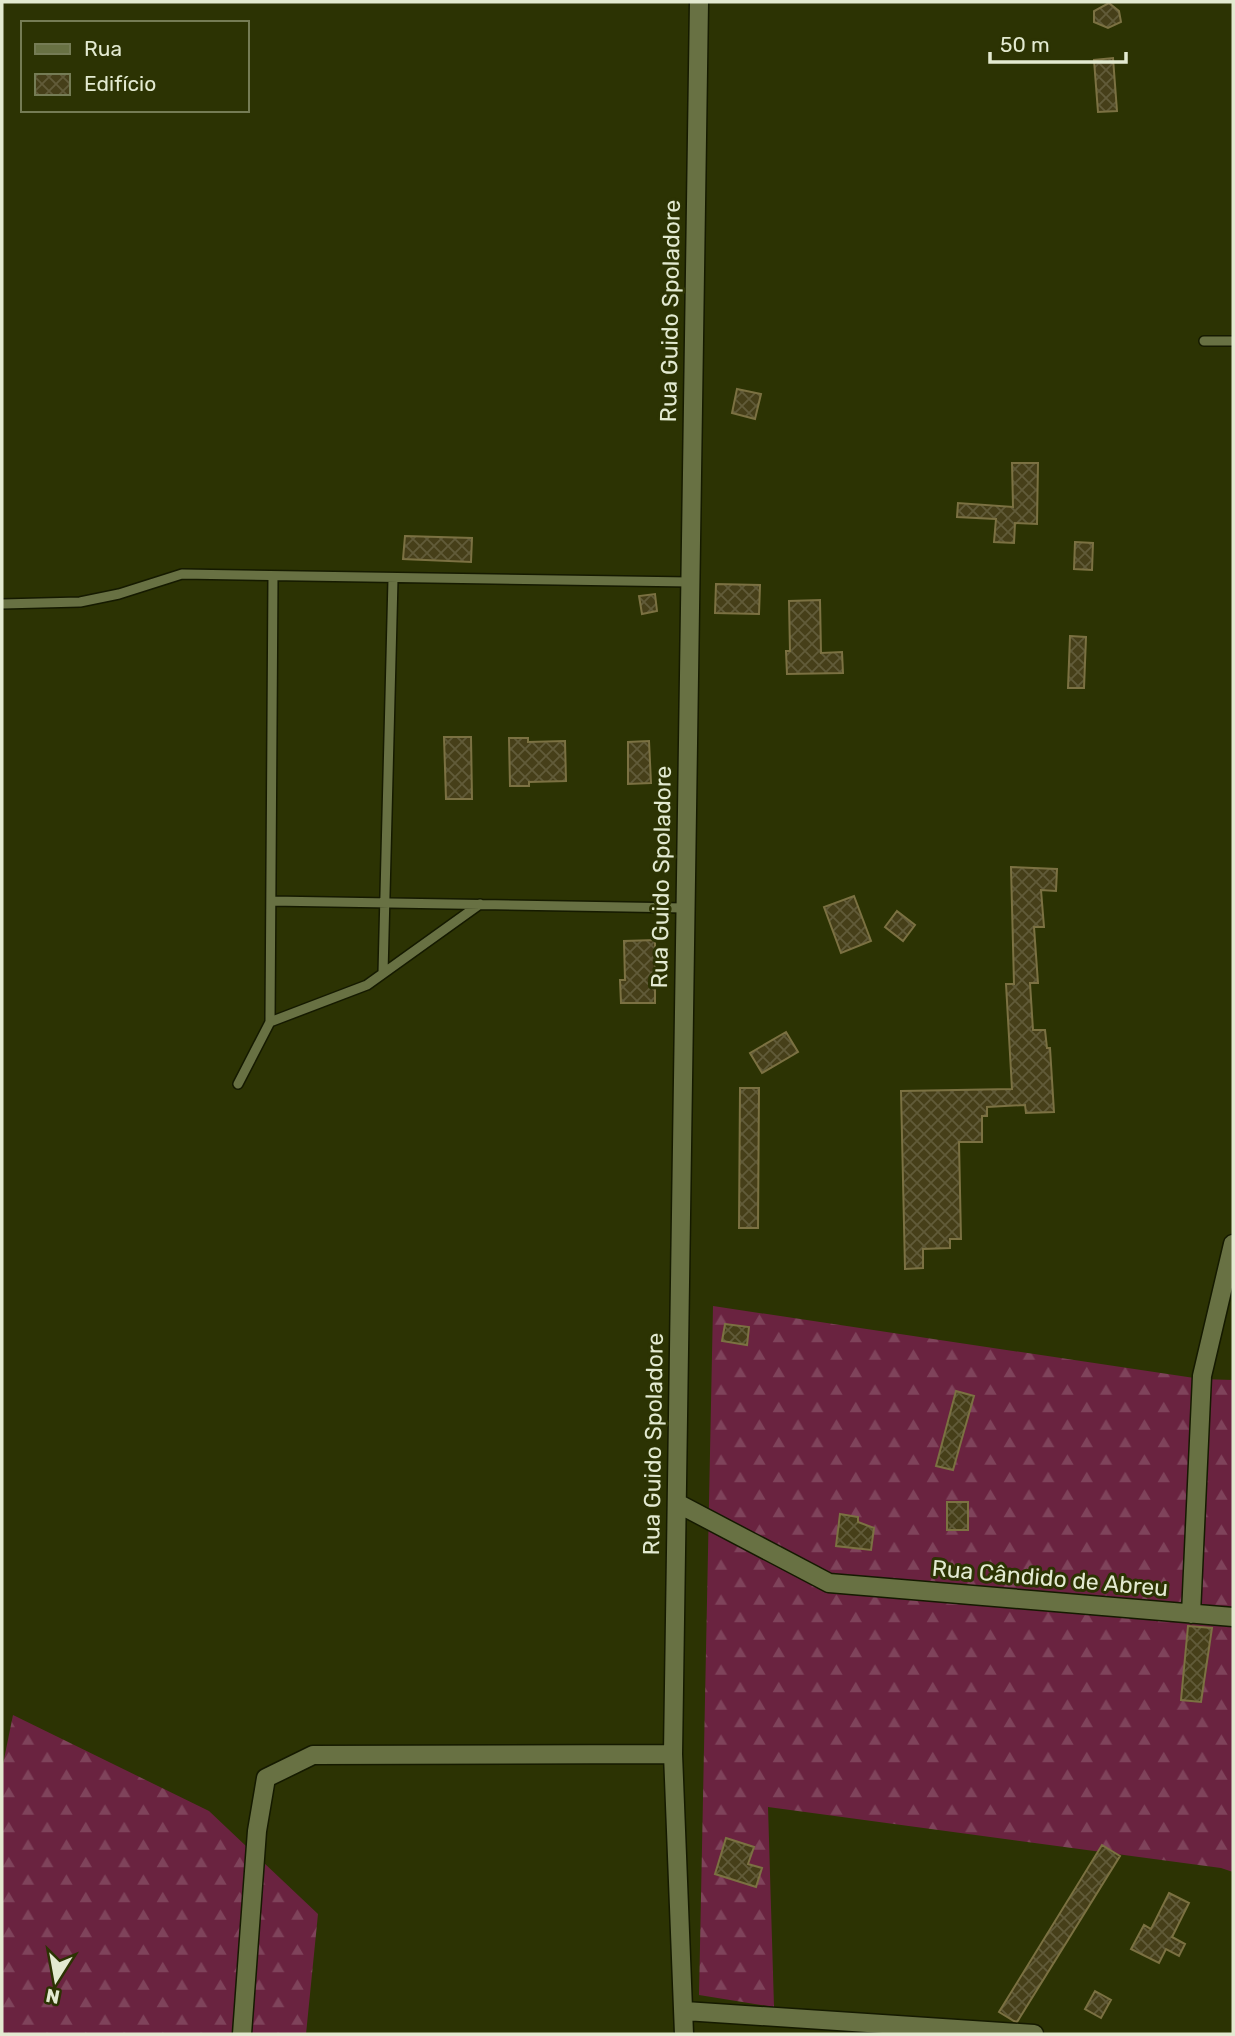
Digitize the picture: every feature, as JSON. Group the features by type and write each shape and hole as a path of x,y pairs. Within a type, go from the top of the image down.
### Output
{"street":[{"name":"Rua Guido Spoladore","path":"684,2034 673,1754 699,2"},
{"name":"Rua Cândido de Abreu","path":"677,1503 829,1583 1191,1614 1202,1376 1233,1244"},
{"path":"1191,1614 1233,1617"},
{"path":"242,2034 257,1831 266,1778 313,1755 673,1754"},
{"path":"685,2011 1034,2034"}],"lane":[{"path":"1204,341 1233,341"},
{"path":"2,604 80,602 119,594 182,574 690,582"},
{"path":"238,1084 270,1022 273,576"},
{"path":"383,973 393,579"},
{"path":"271,901 685,908"},
{"path":"270,1022 367,985 480,904"}],"green space":[{"path":"713,1306 1201,1379 1233,1380 1233,1872 1221,1868 768,1807 774,2007 699,1995"},
{"path":"13,1715 209,1811 318,1914 306,2034 2,2034 2,1769"}],"building":[{"path":"1109,3 1119,11 1121,22 1108,28 1094,22 1094,11"},
{"path":"1113,58 1117,111 1098,112 1094,60"},
{"path":"737,389 761,394 755,419 732,413"},
{"path":"1012,463 1038,463 1037,524 1015,523 1014,543 994,542 996,519 957,517 958,503 1013,507"},
{"path":"405,536 472,538 471,562 403,559"},
{"path":"1075,542 1093,543 1092,570 1074,569"},
{"path":"716,584 760,585 759,614 715,613"},
{"path":"655,594 657,611 642,614 639,596"},
{"path":"820,600 821,653 842,652 843,673 787,674 786,651 790,651 789,601"},
{"path":"1070,636 1086,637 1084,688 1068,688"},
{"path":"444,737 471,737 472,799 446,799"},
{"path":"509,738 528,738 528,742 565,741 566,781 529,782 529,786 510,786"},
{"path":"649,741 651,783 628,784 628,742"},
{"path":"1011,867 1057,869 1056,891 1041,890 1044,927 1034,927 1038,983 1030,983 1033,1030 1045,1030 1047,1048 1050,1048 1054,1112 1026,1113 1025,1105 987,1107 987,1116 982,1116 982,1142 959,1142 961,1239 950,1239 950,1248 923,1249 923,1268 905,1269 901,1091 1012,1089 1006,984 1014,984"},
{"path":"854,896 871,941 841,953 824,907"},
{"path":"897,911 915,925 903,941 885,927"},
{"path":"655,940 655,1003 621,1003 620,980 625,980 624,941"},
{"path":"786,1032 798,1052 762,1073 750,1053"},
{"path":"740,1088 759,1088 758,1228 739,1228"},
{"path":"725,1324 749,1327 747,1345 722,1341"},
{"path":"956,1391 974,1396 953,1470 936,1466"},
{"path":"947,1502 968,1502 968,1530 947,1530"},
{"path":"840,1514 858,1517 858,1522 874,1528 871,1550 836,1546"},
{"path":"1188,1626 1212,1628 1201,1702 1181,1700"},
{"path":"726,1838 754,1847 748,1864 762,1868 756,1887 715,1874"},
{"path":"1102,1845 1120,1856 1017,2022 1014,2021 999,2012"},
{"path":"1169,1893 1189,1903 1172,1937 1185,1944 1179,1956 1166,1949 1159,1963 1131,1949 1144,1925 1151,1929"},
{"path":"1095,1991 1111,2000 1101,2018 1085,2009"}]}
